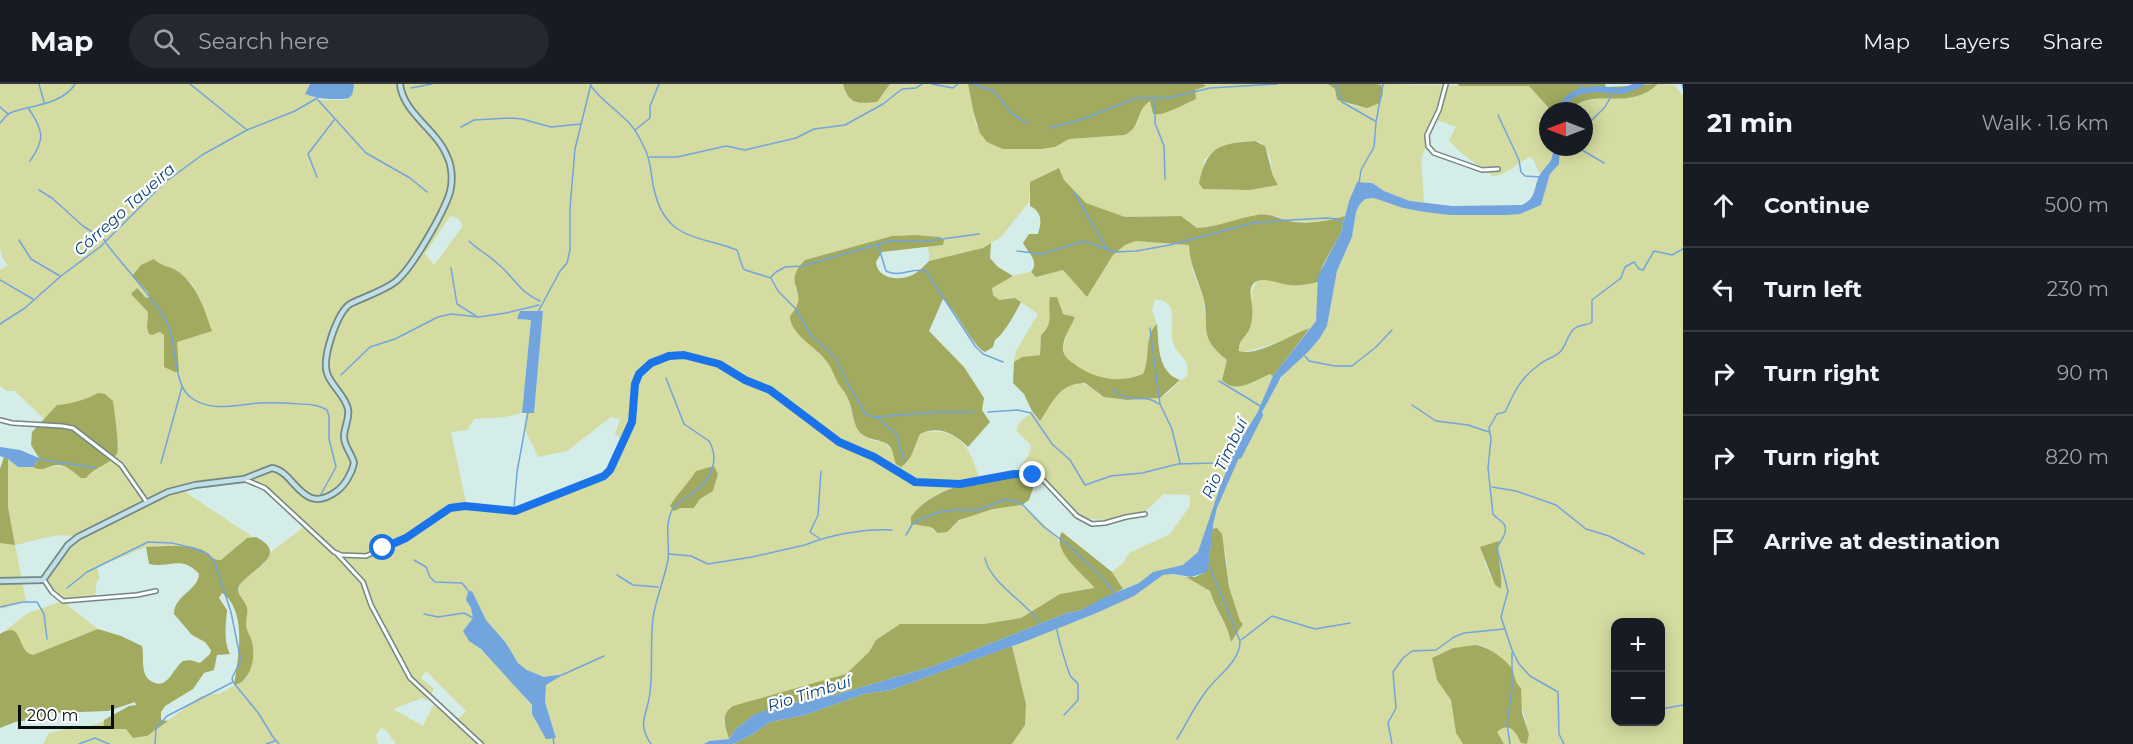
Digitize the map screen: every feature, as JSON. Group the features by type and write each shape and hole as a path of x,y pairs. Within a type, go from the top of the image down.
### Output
{"street":[{"path":"0,581 45,580 72,541 146,501 184,487 244,479 267,469 277,468 300,492 311,498 335,493 344,485 353,467 353,459 344,438 348,409 326,371 327,355 338,319 350,304 391,285 408,268 448,198 451,186 448,156 404,99 400,84"},
{"path":"1446,84 1439,110 1427,135 1430,150 1482,170 1498,169"},
{"path":"337,554 360,557 371,554 406,538 450,508 465,506 515,511 604,476 610,470 632,422 635,384 639,374 651,363 678,355 690,355 712,361 745,380 770,390 839,442 874,457 915,482 960,484 1014,474 1033,475 1044,481 1077,516 1092,524 1145,514"},
{"path":"0,420 73,428 121,465 146,501"},
{"path":"244,479 265,488 337,554 363,582 371,605 410,678 481,744"},
{"path":"45,580 52,592 63,601 137,595 156,591"}],"green space":[{"path":"0,84 310,84 306,94 322,100 346,100 354,90 354,84 843,84 845,93 877,102 890,84 968,84 976,125 1003,149 1041,149 1055,147 1069,139 1125,135 1137,124 1142,107 1150,101 1153,114 1169,111 1195,99 1195,90 1205,85 1203,84 1328,84 1335,89 1337,100 1359,107 1376,84 1529,86 1543,102 1539,102 1539,156 1552,156 1550,162 1540,174 1530,157 1507,172 1493,176 1460,152 1449,140 1456,127 1437,120 1421,159 1424,202 1410,201 1384,191 1372,183 1357,182 1345,216 1326,221 1308,222 1289,221 1276,216 1197,228 1181,216 1125,217 1086,203 1064,180 1059,168 1030,182 1029,202 1001,237 983,248 929,261 927,247 943,245 940,237 892,236 805,260 795,288 800,295 799,302 790,316 805,339 828,363 848,398 859,431 874,441 883,441 893,451 894,458 907,463 919,434 948,433 962,442 975,465 981,482 949,490 930,499 915,514 911,524 931,527 933,531 953,527 959,521 975,513 1022,505 1058,537 1058,542 1095,587 1060,594 1021,618 984,624 900,624 876,640 869,652 846,674 723,719 729,739 709,741 704,744 396,744 386,730 381,728 376,735 378,744 43,744 49,733 66,729 80,730 104,721 103,729 126,729 138,738 147,736 201,696 221,693 247,678 253,658 253,649 246,627 246,604 240,597 238,588 244,579 264,564 270,553 305,526 277,499 249,481 182,490 253,537 247,538 221,560 162,545 146,547 97,567 100,579 97,580 95,598 71,601 67,605 98,629 33,655 28,653 17,635 6,630 28,613 60,602 46,580 77,538 63,535 15,545 26,601 2,609 0,605 0,543 15,544 8,507 8,459 17,467 33,467 38,470 61,466 81,478 86,478 119,445 115,430 113,401 91,397 65,405 59,404 44,419 15,391 7,391 0,386 0,270 8,265 0,249","holes":["1255,141 1262,143 1270,157 1273,176 1277,183 1250,190 1203,189 1204,160 1227,144","450,216 458,218 463,226 434,265 425,254","156,263 177,270 192,284 201,300 177,342 164,343 165,338 162,332 155,334 147,321 148,312 141,304 149,297 148,292","543,312 534,413 526,412 524,428 538,457 567,451 611,417 620,419 615,434 623,442 605,475 587,484 525,509 509,513 467,507 451,432 467,430 474,419 522,413 531,320 518,319","714,467 718,474 713,491 700,499 695,508 681,508 676,497 689,483","473,593 486,620 506,643 518,663 527,670 544,677 562,674 546,684 545,702 556,737 501,670 463,631 473,618 466,600","426,671 466,711 459,718 433,705 423,726 393,709 422,698 427,701 434,689 421,678"]},
{"path":"843,84 890,84 877,102 864,103 851,99"},
{"path":"968,84 1203,84 1206,86 1195,90 1196,99 1162,114 1153,114 1150,101 1142,109 1134,127 1125,135 1069,139 1055,147 1041,149 1003,149 987,142 980,133"},
{"path":"1328,84 1376,84 1381,85 1383,93 1380,103 1367,108 1337,100 1335,89"},
{"path":"1458,84 1605,84 1606,87 1658,84 1635,97 1583,102 1543,102 1529,86 1459,86"},
{"path":"1658,84 1676,85 1683,95 1683,744 1527,744 1529,734 1510,666 1484,646 1475,645 1453,648 1432,658 1451,700 1456,733 1463,744 1012,744 1025,725 1026,704 1012,646 1099,612 1134,596 1163,575 1170,574 1186,577 1210,591 1231,641 1243,624 1240,622 1229,587 1226,555 1217,528 1212,529 1217,508 1234,468 1277,384 1287,370 1320,338 1327,326 1337,271 1352,237 1356,212 1360,204 1365,199 1374,198 1403,208 1450,215 1520,214 1541,205 1550,174 1559,163 1559,156 1593,156 1593,102 1584,102 1635,97","holes":["1499,542 1501,577 1501,589 1495,585 1484,562"]},
{"path":"1255,141 1265,146 1273,176 1278,185 1250,190 1203,189 1199,183 1202,171 1211,154 1232,143"},
{"path":"1059,168 1064,180 1086,203 1125,217 1181,216 1197,228 1261,215 1303,223 1345,216 1341,232 1322,267 1318,282 1293,285 1263,280 1254,283 1251,288 1251,323 1239,351 1255,351 1310,328 1273,376 1270,374 1240,386 1233,386 1222,380 1227,360 1217,352 1208,337 1203,296 1192,265 1189,245 1136,241 1125,245 1113,255 1087,297 1063,270 1036,277 1031,272 1034,261 1023,243 1029,234 1038,234 1040,225 1039,214 1030,206 1030,182"},
{"path":"892,236 940,237 944,240 943,245 882,252 876,262 880,272 894,278 910,276 929,261 983,248 991,243 990,258 998,267 1013,276 992,288 993,295 999,300 1015,298 1021,302 1006,329 995,340 993,347 985,352 975,343 943,299 929,331 964,367 984,398 982,410 990,422 968,447 958,438 946,432 934,430 920,434 911,456 901,467 896,464 892,450 886,443 867,437 858,430 847,397 830,367 823,356 794,329 790,316 798,300 795,276 805,260"},
{"path":"1136,241 1190,245 1193,272 1203,297 1214,349 1227,360 1222,380 1253,383 1270,374 1273,376 1257,413 1232,457 1199,552 1183,565 1149,576 1144,581 1123,589 1112,572 1123,563 1129,553 1170,534 1190,506 1190,495 1164,494 1138,518 1107,520 1073,518 1060,498 1027,473 1012,476 1025,461 1031,447 1016,430 1021,421 1032,412 1040,421 1059,392 1072,384 1083,384 1105,396 1116,399 1158,398 1166,394 1187,376 1188,369 1173,342 1171,309 1163,301 1155,299 1152,310 1157,324 1150,335 1143,374 1126,379 1108,379 1084,371 1066,357 1063,347 1068,315 1063,314 1060,310 1060,302 1049,305 1050,322 1041,335 1040,355 1022,357 1014,362 1016,351 1038,314 1015,298 999,300 993,295 992,288 1015,275 1031,272 1037,277 1063,270 1087,297 1113,255 1121,247"},
{"path":"154,259 179,272 191,284 200,299 212,331 177,342 179,371 175,372 164,367 164,335 160,332 149,334 148,312 131,294 137,288 146,298 149,297 148,292 132,276 141,265"},
{"path":"1259,280 1294,285 1318,282 1318,314 1314,324 1302,332 1241,352 1238,347 1250,326 1252,294"},
{"path":"1050,297 1057,297 1063,314 1075,317 1064,340 1063,350 1067,358 1081,368 1098,376 1115,379 1143,374 1150,335 1157,324 1163,364 1172,376 1180,380 1160,398 1127,400 1104,397 1085,383 1069,386 1053,401 1040,421 1024,394 1013,383 1014,362 1022,357 1040,355 1041,335 1049,322"},
{"path":"98,393 105,394 113,401 117,454 86,478 81,478 61,465 43,469 33,467 39,458 31,445 32,432 57,405 78,401"},
{"path":"4,457 8,459 8,507 15,545 0,543 0,469"},
{"path":"714,466 718,474 713,491 700,499 694,508 681,508 674,511 670,506 696,471"},
{"path":"1027,473 1036,480 1029,500 1022,505 993,509 959,520 947,532 938,533 931,527 911,524 911,517 934,496 980,481"},
{"path":"1217,528 1222,534 1229,587 1243,624 1231,642 1210,591 1186,577 1195,577 1204,573 1209,562 1212,529"},
{"path":"1062,532 1112,572 1123,589 1081,610 1067,613 934,666 835,695 787,704 752,716 735,730 729,739 725,717 733,706 846,674 869,652 876,640 900,624 984,624 1021,618 1060,594 1093,588 1069,561 1060,546 1059,539"},
{"path":"256,537 270,550 269,557 264,563 238,588 247,607 246,626 253,648 251,668 240,683 234,685 239,649 238,623 230,601 222,593 219,598 227,610 226,638 230,654 217,655 214,670 204,673 193,689 165,706 161,712 161,720 168,721 147,736 133,738 126,729 103,729 104,720 129,706 136,705 135,702 108,711 52,713 0,728 0,634 8,630 17,633 24,648 33,655 98,629 142,646 146,676 155,683 162,683 183,661 190,660 200,663 210,654 211,650 205,642 192,635 174,614 178,602 195,585 199,574 193,568 180,563 149,564 146,547 195,548 203,550 214,559 221,560 247,538"},
{"path":"1499,541 1501,589 1495,585 1480,547"},
{"path":"1475,645 1494,652 1512,669 1521,688 1522,713 1529,734 1527,744 1521,743 1509,728 1497,732 1504,744 1463,744 1456,733 1451,700 1437,680 1432,658 1453,648"},
{"path":"1012,646 1026,704 1025,725 1012,744 733,744 770,722 805,715 864,694 891,690"},
{"path":"1503,728 1513,731 1523,744 1504,744 1497,732"}],"water":[{"path":"310,84 354,84 351,96 340,99 320,98 305,94"},
{"path":"1552,156 1559,156 1559,164 1550,174 1541,205 1520,214 1450,215 1403,208 1374,198 1365,199 1360,204 1356,212 1352,237 1337,271 1327,326 1308,352 1281,377 1245,444 1217,508 1207,571 1191,577 1163,575 1134,596 1029,640 891,690 864,694 805,715 770,722 733,744 704,744 709,741 729,739 735,730 752,716 761,712 787,704 835,695 934,666 1067,613 1081,610 1139,583 1153,572 1183,565 1198,552 1235,450 1257,413 1273,376 1316,321 1318,276 1341,232 1349,201 1357,182 1372,183 1384,191 1410,201 1452,206 1522,205 1531,199 1541,173"},
{"path":"520,311 543,311 534,413 522,413 531,320 517,319"},
{"path":"0,447 20,450 39,458 33,467 18,467 0,456"},
{"path":"472,591 486,620 506,643 518,663 527,670 544,677 564,674 546,685 545,702 556,738 546,739 532,714 532,705 481,649 469,641 463,631 473,618 466,600 468,592"}],"waterway":[{"path":"39,84 44,102"},
{"path":"0,123 10,113 62,96 75,84"},
{"path":"190,84 247,130"},
{"path":"411,88 432,84"},
{"path":"538,312 560,271 567,263 570,250 570,208 575,149 591,84"},
{"path":"635,130 650,118 650,106 659,84"},
{"path":"649,157 677,157 726,146 745,150 796,138 814,129 845,125 883,104 902,89 916,88 922,84"},
{"path":"932,84 953,88 958,84"},
{"path":"972,84 994,91 1011,113 1028,124"},
{"path":"1049,128 1083,119 1136,98 1168,98 1210,88 1277,84"},
{"path":"1336,84 1342,102 1375,121"},
{"path":"1359,183 1361,170 1374,147 1383,84"},
{"name":"Rio Timbuí","path":"1580,92 1581,84"},
{"name":"Rio Timbuí","path":"1565,102 1578,92 1593,89 1623,91 1641,84"},
{"path":"1682,84 1683,88"},
{"path":"591,86 639,136 649,158 659,206 666,218 675,227 696,238 737,250 745,270 771,278 778,291 795,308 811,335 835,357 866,415 876,417 936,412 974,412"},
{"path":"1593,119 1605,107 1614,91"},
{"name":"Córrego Taueira","path":"0,324 25,308 61,276 100,247 164,183 202,155 247,130 295,111 319,97"},
{"path":"1155,98 1155,123 1164,146 1165,179"},
{"path":"318,100 366,153 410,178 427,192"},
{"path":"0,107 8,114"},
{"path":"29,109 41,135 39,147 30,161"},
{"path":"1498,115 1519,160 1521,172 1525,176 1540,177"},
{"path":"461,127 474,120 511,118 551,127 581,124"},
{"path":"317,177 308,154 334,120"},
{"path":"1592,156 1604,163"},
{"path":"39,190 52,198 83,226 106,241"},
{"path":"1074,192 1107,249"},
{"path":"1017,251 1042,254 1084,241 1114,252 1136,251 1170,245 1253,223 1274,221 1326,218 1338,219 1345,225"},
{"path":"771,277 785,267 802,266 890,241 927,241 979,234"},
{"path":"19,240 31,259 60,276"},
{"path":"469,241 504,269 527,293 540,301"},
{"path":"106,243 164,317 169,327 181,382 189,396 205,405 214,406 280,403 311,405 327,410 329,439 336,467 320,496"},
{"path":"878,245 886,271 891,273 926,271 975,346 983,354 1003,362"},
{"path":"1564,744 1559,734 1558,692 1530,676 1519,664 1501,617 1508,591 1497,548 1505,533 1505,527 1493,514 1488,468 1491,439 1489,428 1497,414 1505,412 1515,391 1528,374 1542,362 1560,352 1575,328 1592,322 1592,300 1621,278 1625,267 1634,262 1639,269 1643,270 1654,251 1672,255 1683,249"},
{"path":"451,268 457,304 476,316"},
{"path":"0,280 33,299"},
{"path":"341,375 370,347 395,339 438,317 451,314 479,317 539,305"},
{"path":"1150,328 1160,404 1172,429 1180,463"},
{"path":"1305,356 1309,361 1335,366 1352,366 1376,347 1392,330"},
{"path":"651,744 644,730 644,718 651,683 653,618 668,560 670,516 675,506 696,491 707,479 714,457 709,441 684,424 666,378"},
{"path":"1219,381 1262,407"},
{"path":"161,463 182,387"},
{"path":"1113,389 1125,397 1148,399 1159,404"},
{"path":"1412,405 1436,421 1468,425 1489,432"},
{"path":"988,412 1018,410 1031,413 1052,444 1070,460 1085,485 1111,476 1142,473 1178,464 1230,460"},
{"path":"514,508 517,472 528,412"},
{"name":"Rio Timbuí","path":"1239,456 1260,415"},
{"path":"877,417 896,434 904,461"},
{"path":"38,459 96,468"},
{"path":"819,538 810,532 818,515 821,471"},
{"path":"1492,487 1516,491 1556,505 1586,529 1609,536 1644,554"},
{"path":"906,535 913,523 939,512 978,510 1003,500 1015,501 1023,505 1044,527 1067,544 1102,577 1116,595"},
{"path":"669,554 691,556 708,564 752,557 848,533 892,530"},
{"path":"67,588 87,572 148,542 172,543 193,548 208,554 214,561 231,612 240,662 232,678 233,682 167,716 156,728 155,744"},
{"path":"985,558 993,575 1040,623"},
{"path":"414,560 426,567 435,582 462,583 470,593"},
{"path":"1177,739 1203,696 1228,668 1239,649 1240,641 1208,563"},
{"path":"617,575 633,585 658,587"},
{"path":"0,607 23,602 37,602 44,614 47,639"},
{"path":"424,614 438,617 464,613 473,618"},
{"path":"1241,640 1272,616 1315,629 1350,623"},
{"path":"1057,629 1071,677 1078,684 1078,700 1064,715"},
{"path":"1392,744 1388,723 1396,708 1393,672 1403,658 1412,651 1436,650 1464,633 1504,629"},
{"path":"1510,744 1507,723 1512,688 1512,653"},
{"path":"562,675 604,656"},
{"path":"233,682 259,714 279,744"},
{"path":"1665,708 1683,705"},
{"path":"79,744 95,738 109,744"},
{"path":"553,738 554,744"},
{"path":"266,744 275,741"}],"route":[{"path":"383,548 406,538 450,508 465,506 515,511 608,474 632,422 636,378 651,363 669,356 690,355 712,361 745,380 778,394 839,442 874,457 904,473 915,482 960,484 1014,474 1033,475"}]}
